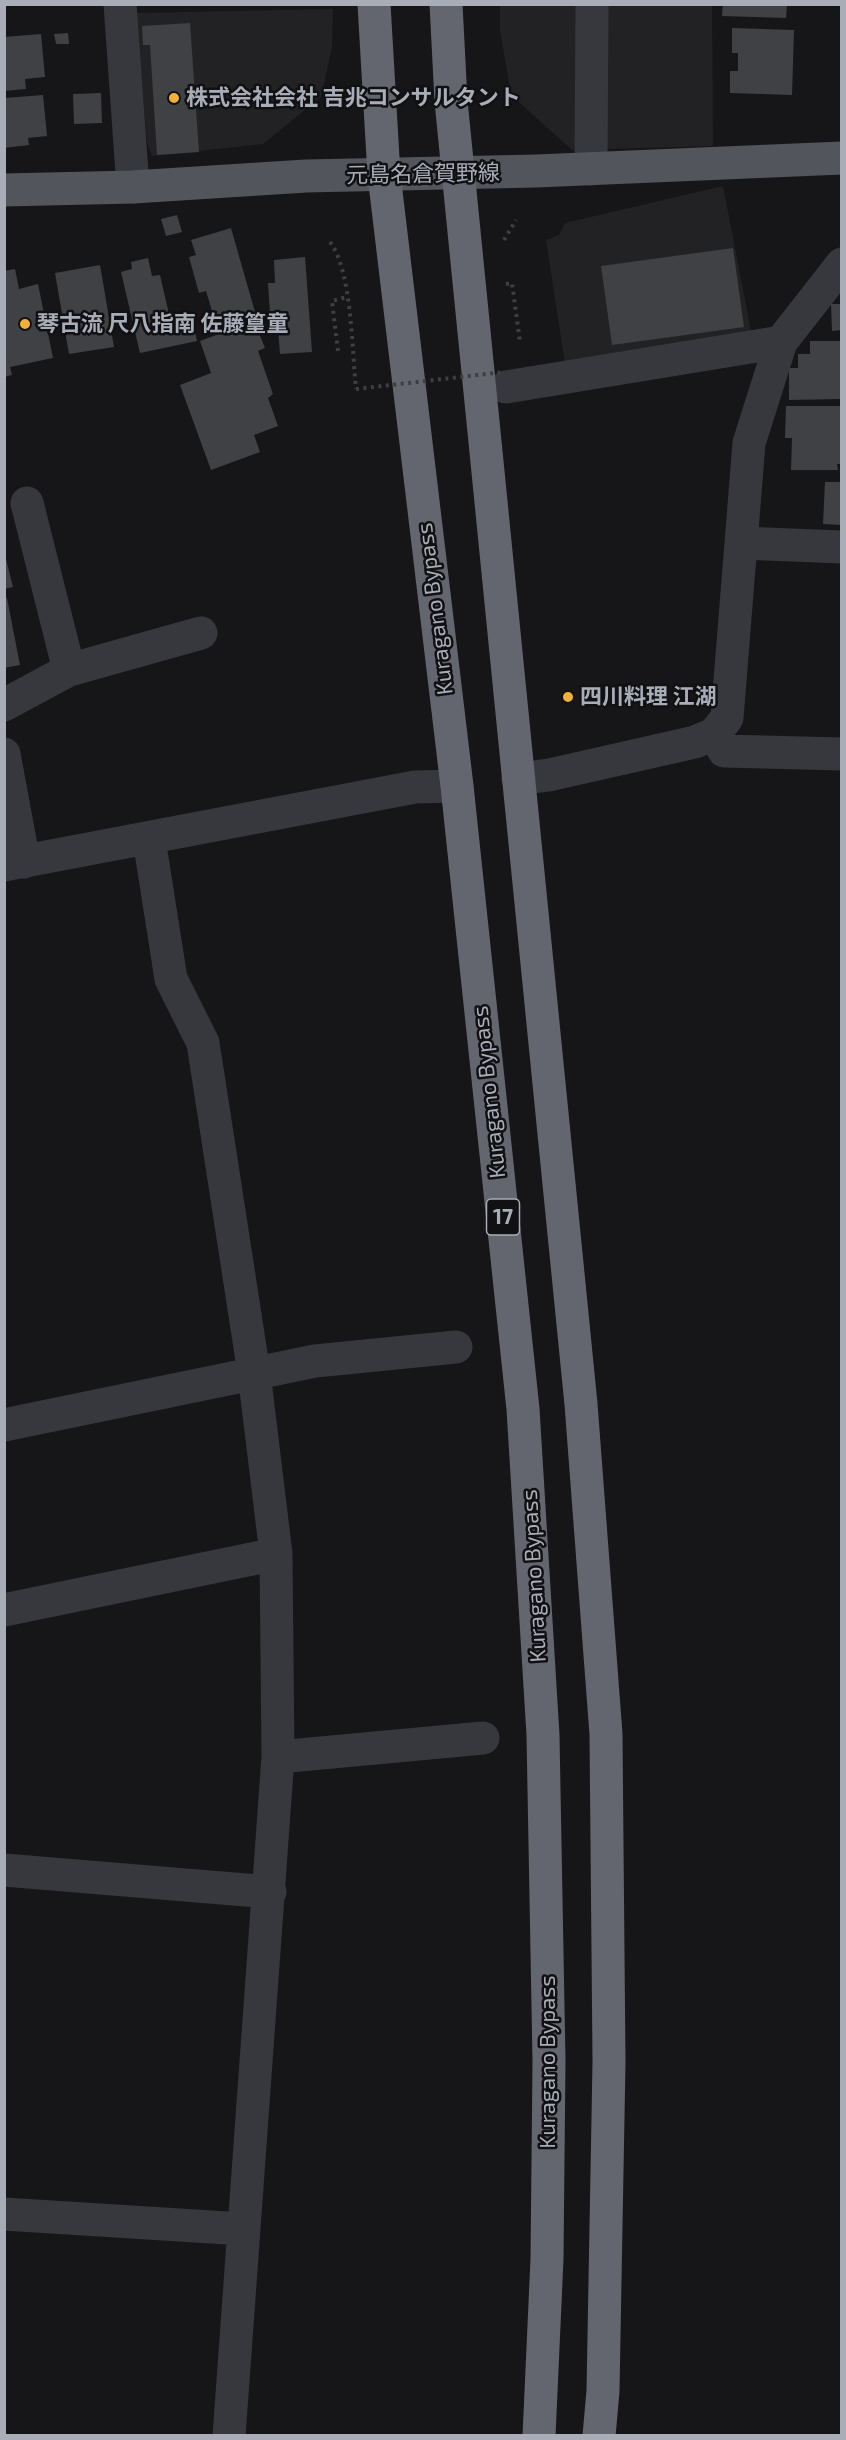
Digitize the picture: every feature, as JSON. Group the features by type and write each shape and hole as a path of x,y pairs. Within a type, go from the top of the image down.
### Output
{"highway":[{"name":"Kuragano Bypass","path":"374,4 384,175 457,786 524,1409 543,1735 549,2061 547,2259 538,2436"},
{"path":"446,4 451,101 581,1404 606,1734 609,2062 603,2391 599,2436"}],"main road":[{"name":"元島名倉賀野線","path":"4,190 133,187 306,176 591,169 842,158"}],"street":[{"path":"120,4 133,187"},
{"path":"591,169 592,4"},
{"path":"518,779 549,775 695,742 714,734 727,718 749,443 781,342 842,264"},
{"path":"505,379 781,342"},
{"path":"27,503 69,670"},
{"path":"741,543 842,547"},
{"path":"4,705 69,670 201,633"},
{"path":"714,734 724,751 842,754"},
{"path":"4,754 14,863 415,787 457,786"},
{"path":"149,839 171,979 202,1043 254,1373 276,1554 278,1756 229,2436"},
{"path":"4,1425 315,1361 456,1347"},
{"path":"4,1610 276,1554"},
{"path":"278,1756 483,1738"},
{"path":"4,1870 270,1892"},
{"path":"4,2214 243,2229"}],"path":[{"path":"330,242 338,252 345,276 356,389 505,379"},
{"path":"498,286 512,283 520,342"},
{"path":"338,351 332,301 347,297"}],"shaded area":[{"path":"500,5 712,5 713,146 572,150 511,95 500,30"},
{"path":"333,9 332,47 321,97 263,144 152,156 147,143 136,13"},
{"path":"723,186 752,336 565,364 546,240 559,235 565,223"}],"building":[{"path":"723,4 787,4 786,18 722,16"},
{"name":"株式会社会社 吉兆コンサルタント","path":"190,23 199,152 157,155 150,45 143,45 142,26"},
{"path":"732,28 794,30 792,95 730,93 730,71 738,71 738,53 732,53"},
{"path":"68,33 69,44 56,44 54,34"},
{"path":"41,34 45,77 25,79 26,89 4,91 4,37"},
{"path":"101,93 102,123 74,124 73,94"},
{"path":"43,95 47,136 28,138 29,145 4,148 4,98"},
{"path":"177,215 182,232 166,236 161,219"},
{"path":"231,228 255,312 216,324 206,291 199,293 189,257 196,255 191,240"},
{"path":"733,248 744,327 612,345 601,266"},
{"path":"305,257 312,352 280,354 278,329 271,329 268,283 275,283 274,260"},
{"path":"148,258 152,276 160,275 171,323 192,318 197,341 140,353 121,272 132,269 131,262"},
{"path":"100,265 114,347 69,354 55,273"},
{"name":"琴古流 尺八指南 佐藤篁童","path":"15,269 19,289 38,284 53,358 10,367 12,375 4,377 4,271"},
{"path":"831,304 842,304 842,330 832,331"},
{"path":"254,321 265,348 258,351 273,394 268,398 278,426 254,435 260,452 211,470 180,385 211,373 200,341"},
{"path":"810,341 842,341 842,399 789,400 789,368 798,368 798,354 810,354"},
{"path":"786,406 842,406 842,464 837,464 838,470 791,470 792,438 785,438"},
{"path":"825,482 842,482 842,525 823,524"},
{"path":"4,551 13,587 4,589"},
{"path":"4,598 7,598 20,665 4,668"}],"place":[{"name":"株式会社会社 吉兆コンサルタント","path":"174,98"},
{"name":"琴古流 尺八指南 佐藤篁童","path":"25,324"},
{"name":"四川料理 江湖","path":"568,697"}]}
